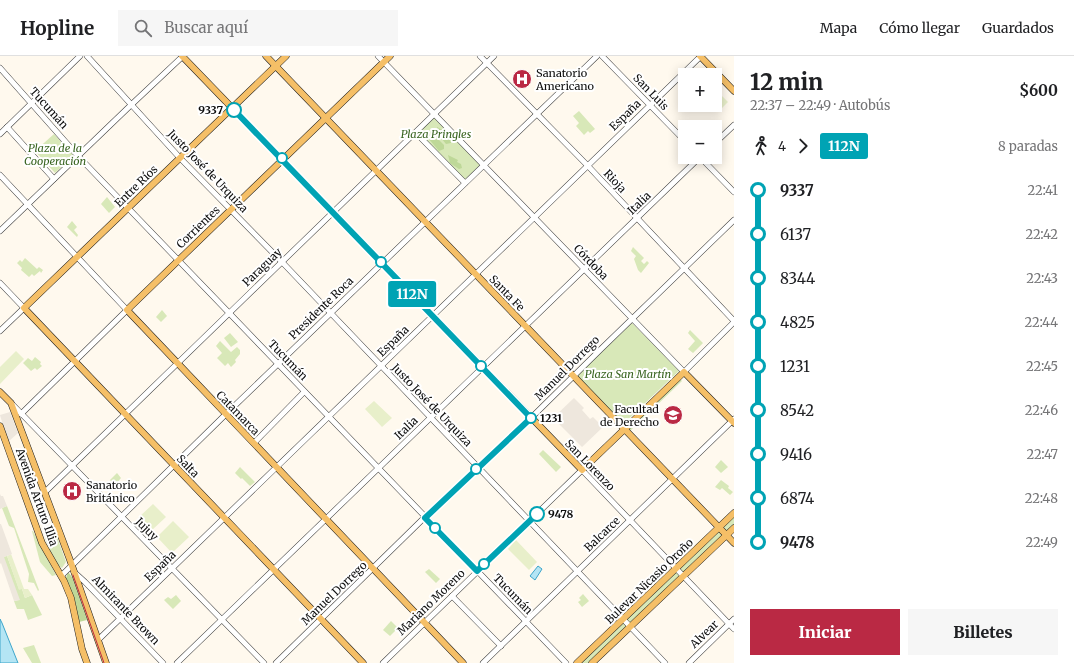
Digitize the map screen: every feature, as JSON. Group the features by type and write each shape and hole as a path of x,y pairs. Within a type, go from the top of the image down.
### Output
{"main road":[{"name":"San Lorenzo","path":"183,56 582,470"},
{"name":"Santa Fe","path":"266,56 734,543"},
{"name":"Entre Ríos","path":"24,308 286,56"},
{"name":"Corrientes","path":"127,310 390,56"},
{"path":"701,56 734,91"},
{"name":"Salta","path":"24,308 363,663"},
{"name":"Catamarca","path":"127,310 463,663"},
{"name":"Córdoba","path":"684,372 733,421"},
{"name":"Mariano Moreno","path":"582,470 684,372"},
{"name":"Jujuy","path":"0,392 11,404"},
{"path":"11,404 45,492 106,663"},
{"name":"Avenida Arturo Illia","path":"0,426 42,543 72,598 82,649 87,663"},
{"name":"Bulevar Nicasio Oroño","path":"577,663 734,513"},
{"name":"Bulevar Nicasio Oroño","path":"592,663 734,528"}],"street":[{"path":"0,134 80,56"},
{"name":"Justo José de Urquiza","path":"86,56 180,158 282,262 665,663"},
{"path":"0,231 183,56"},
{"name":"Córdoba","path":"378,56 684,372"},
{"name":"Rioja","path":"480,56 588,166 734,322"},
{"name":"Paraguay","path":"45,492 494,56"},
{"name":"Presidente Roca","path":"61,576 73,569 226,414 597,56"},
{"name":"San Luis","path":"602,56 678,134"},
{"name":"España","path":"98,640 701,56"},
{"name":"Tucumán","path":"0,68 78,156 566,663"},
{"path":"722,136 734,125"},
{"path":"7,127 54,180"},
{"path":"416,133 464,183"},
{"name":"Italia","path":"177,663 693,164"},
{"path":"707,164 734,192"},
{"name":"Catamarca","path":"0,175 127,310"},
{"name":"Manuel Dorrego","path":"276,663 734,220"},
{"name":"Salta","path":"0,283 24,308"},
{"name":"Entre Ríos","path":"0,331 24,308"},
{"name":"Corrientes","path":"21,414 127,310"},
{"name":"Mariano Moreno","path":"684,372 734,322"},
{"path":"254,443 304,392"},
{"name":"Jujuy","path":"11,404 264,663"},
{"name":"Balcarce","path":"483,663 733,421"},
{"name":"Mariano Moreno","path":"383,663 582,470"},
{"name":"San Lorenzo","path":"582,470 734,629"},
{"name":"Almirante Brown","path":"73,569 163,663"},
{"path":"452,596 501,646"},
{"name":"Alvear","path":"689,663 734,619"}],"green space":[{"path":"722,96 728,102 722,108"},
{"path":"579,111 595,129 590,133 588,131 584,135 576,126 579,123 573,116"},
{"name":"Plaza Pringles","path":"435,114 483,165 465,183 416,133"},
{"path":"437,127 446,132 445,134 444,133 445,136 451,138 451,143 446,144 438,135"},
{"name":"Plaza de la Cooperación","path":"54,134 74,156 55,173 35,151"},
{"path":"430,136 438,139 444,145 444,149 439,151 427,137"},
{"path":"448,155 458,160 457,162 461,164 462,168 459,169 450,163"},
{"path":"107,197 115,207 109,213 101,204"},
{"path":"72,221 77,227 74,230 78,235 77,237 67,227"},
{"path":"633,247 644,258 641,261 644,264 647,261 649,263 641,273 638,270 634,259 636,256 631,251"},
{"path":"25,258 37,269 39,267 43,270 41,273 40,271 34,276 32,274 29,277 21,270 22,268 17,263 20,260 22,262"},
{"path":"162,310 167,316 161,322 156,317"},
{"name":"Plaza San Martín","path":"632,323 679,371 621,426 577,376"},
{"path":"690,330 703,343 693,353 688,349 695,341 688,333"},
{"path":"230,333 238,342 231,347 224,338"},
{"path":"220,341 231,352 237,347 240,350 240,354 235,360 236,362 231,367 228,363 225,366 217,358 222,353 216,346"},
{"path":"16,351 24,359 0,384 0,367"},
{"path":"35,357 41,362 40,364 42,366 37,370 35,368 31,371 23,363 28,358 32,361"},
{"path":"680,379 682,381 630,431 629,429"},
{"path":"374,401 392,418 382,427 365,409"},
{"path":"543,450 561,467 556,472 539,454"},
{"path":"721,460 728,467 721,473 715,467"},
{"path":"240,467 255,482 250,486 235,473"},
{"path":"117,473 121,478 115,485 110,480"},
{"path":"721,480 729,486 728,488 733,492 730,495 722,488 720,490 715,487"},
{"path":"153,504 166,517 151,531 138,518"},
{"path":"7,506 39,590 38,591 34,583 28,582 29,574 14,528 9,526 2,508"},
{"path":"734,513 734,528 592,663 577,663"},
{"path":"173,521 189,537 172,553 157,537"},
{"path":"32,531 56,575 52,576 40,562"},
{"path":"55,531 66,562 62,568 54,559 45,538 53,535 53,532"},
{"path":"516,540 537,562 529,570 508,549"},
{"path":"11,554 24,589 28,589 32,595 25,598 22,589 19,590 7,556"},
{"path":"7,556 19,589 22,589 25,598 32,595 42,615 28,620 24,609 17,609 14,601 19,600 3,557"},
{"path":"429,569 440,579 436,583 425,572"},
{"path":"68,572 72,577 87,620 79,622 75,602 66,578"},
{"path":"583,594 589,601 582,607 578,602 581,600 579,598"},
{"path":"176,595 181,601 173,609 164,600 168,597 171,599"},
{"path":"391,621 398,628 390,636 383,630"},
{"path":"34,645 41,663 32,663 23,648"}],"shaded area":[{"path":"574,398 584,408 582,410 590,419 593,417 603,427 582,447 553,418"},
{"path":"10,412 18,433 8,442 0,415"},
{"path":"0,494 3,496 7,506 0,509"},
{"path":"0,524 12,554 4,557 20,600 14,601 1,563 0,564"}],"water":[{"path":"538,566 542,569 535,580 530,576"},
{"path":"0,619 2,623 18,663 0,663"}],"tram line":[{"path":"73,575 104,663"}],"bus line":[{"name":"112N","path":"234,110 531,418 425,518 477,571 537,514"}],"place":[{"name":"Sanatorio Americano","path":"522,79"},
{"name":"9337","path":"234,110"},
{"name":"Facultad de Derecho","path":"673,415"},
{"name":"1231","path":"531,418"},
{"name":"Sanatorio Británico","path":"72,491"},
{"name":"9478","path":"537,514"}]}
